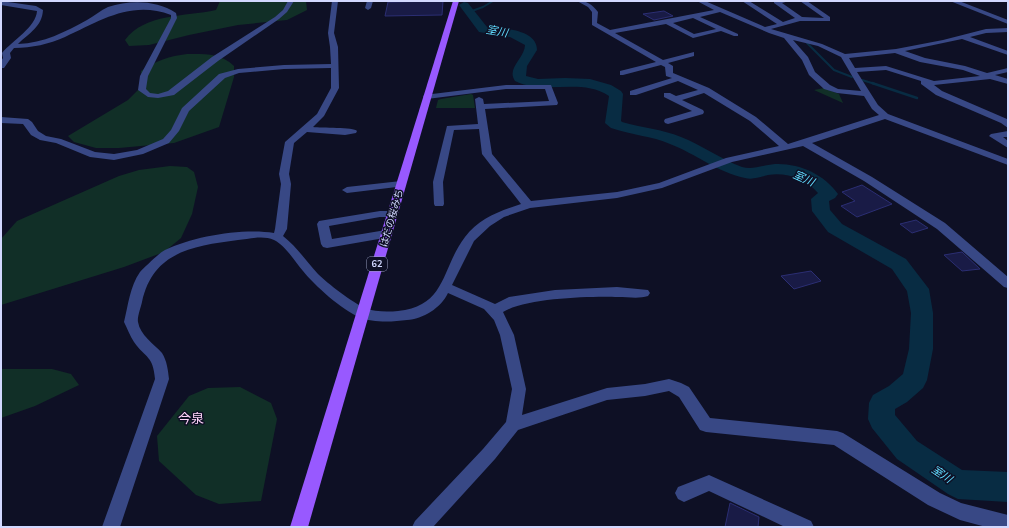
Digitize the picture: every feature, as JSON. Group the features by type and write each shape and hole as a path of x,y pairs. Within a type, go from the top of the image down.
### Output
{"main road":[{"name":"はだの桜みち","path":"299,527 391,214 456,1"}],"street":[{"path":"14,46 26,47 48,42 117,6 138,3 152,4 170,11 174,14 174,18 144,76 142,90 148,95 165,95 175,90 215,59 277,18 285,11 291,1"},
{"path":"277,237 281,229 286,184 284,174 290,142 320,116 335,88 334,46 331,33 335,1"},
{"path":"580,1 590,6 595,12 594,24 669,66 670,74 706,90 753,119 788,148"},
{"path":"700,1 765,29 787,37 820,45 844,56 896,51 986,31 1008,30"},
{"path":"711,6 718,1"},
{"path":"745,1 782,24"},
{"path":"786,1 776,2 800,19"},
{"path":"765,29 800,19 828,20 828,18 803,1"},
{"path":"953,1 1008,22"},
{"path":"1,3 36,8 40,10 40,17 37,24 17,40 14,46 6,53 7,58 1,66"},
{"path":"361,7 369,5"},
{"path":"610,32 667,22 721,10"},
{"path":"694,16 736,36"},
{"path":"667,22 694,36 722,29"},
{"path":"787,37 805,59 812,73 827,87 837,91 867,94"},
{"path":"963,37 1008,53"},
{"path":"896,51 923,60 959,67 1008,82"},
{"path":"623,73 691,54"},
{"path":"844,56 875,107 885,116 1008,162"},
{"path":"1,120 25,121 29,124 34,133 43,138 58,141 88,153 114,157 140,152 166,141 175,131 185,110 222,76 238,71 284,67 335,66"},
{"path":"852,70 886,68 934,83 988,77 988,75 1008,70"},
{"path":"634,93 680,78"},
{"path":"918,78 939,93 1004,121 1008,125"},
{"path":"427,97 477,92 506,87 548,87 554,103 480,107"},
{"path":"675,99 706,90"},
{"path":"477,92 487,154 528,205"},
{"path":"667,95 700,112 684,119 668,122"},
{"path":"111,527 162,378 161,366 139,338 131,322 138,292 145,275 168,253 200,241 259,234 277,237 289,247 315,278 350,305 362,312 391,317 410,315 426,309 439,299 469,239 476,231 500,215 528,205 617,195 662,185 729,160 788,148 885,116"},
{"path":"439,204 438,182 450,128 482,126"},
{"path":"305,129 348,132"},
{"path":"1008,134 994,136 1008,145"},
{"path":"804,143 868,179 941,226 1008,284"},
{"path":"347,190 401,184"},
{"path":"386,234 327,244 323,224 380,214 391,214"},
{"path":"421,527 513,425 519,389 507,334 500,317 495,310 446,287"},
{"path":"495,310 508,302 555,295 589,292 637,296"},
{"path":"513,425 607,394 645,390 669,385 676,386 684,392 706,425 837,438 934,499 960,511 1002,525"},
{"path":"684,493 709,484 805,527"}],"green space":[{"path":"220,1 306,1 307,10 287,20 238,25 149,45 129,46 125,40 133,31 154,20 216,10"},
{"path":"187,54 206,54 218,56 234,66 234,77 219,127 174,143 119,148 96,148 74,142 68,136 128,100 141,87 141,71 152,64 175,56"},
{"path":"824,88 839,94 843,103 814,90"},
{"path":"471,94 473,95 475,108 436,108 438,100"},
{"path":"170,166 187,167 194,172 198,187 192,214 181,238 164,252 124,267 1,305 1,239 17,221 119,176 139,170"},
{"path":"1,369 52,369 71,374 79,385 35,406 1,418"},
{"path":"240,387 271,403 277,419 261,501 219,504 196,495 159,461 157,436 189,396 208,388"}],"building":[{"path":"443,1 442,15 385,16 388,2"},
{"path":"664,11 673,16 654,20 643,14"},
{"path":"862,185 892,204 857,217 841,206 855,201 842,192"},
{"path":"916,220 928,228 912,233 900,224"},
{"path":"962,252 980,269 962,271 944,255"},
{"path":"811,271 821,281 794,289 781,276"},
{"path":"730,503 759,517 758,527 725,527"}],"waterway":[{"path":"469,12 483,7 493,1"},
{"name":"室川","path":"464,5 483,30 504,32 521,36 531,44 531,50 519,69 520,78 526,81 538,83 578,82 601,86 616,94 613,123 617,125 668,137 725,166 745,173 781,169 806,175 820,184 829,194 820,199 821,211 835,228 899,264 918,289 922,313 921,349 914,380 898,394 882,403 882,419 907,450 958,484 1008,487"},
{"path":"807,43 834,70 852,77"},
{"path":"862,80 875,84"},
{"path":"875,84 917,98"}],"district":[{"name":"今泉","path":"191,418"}]}
